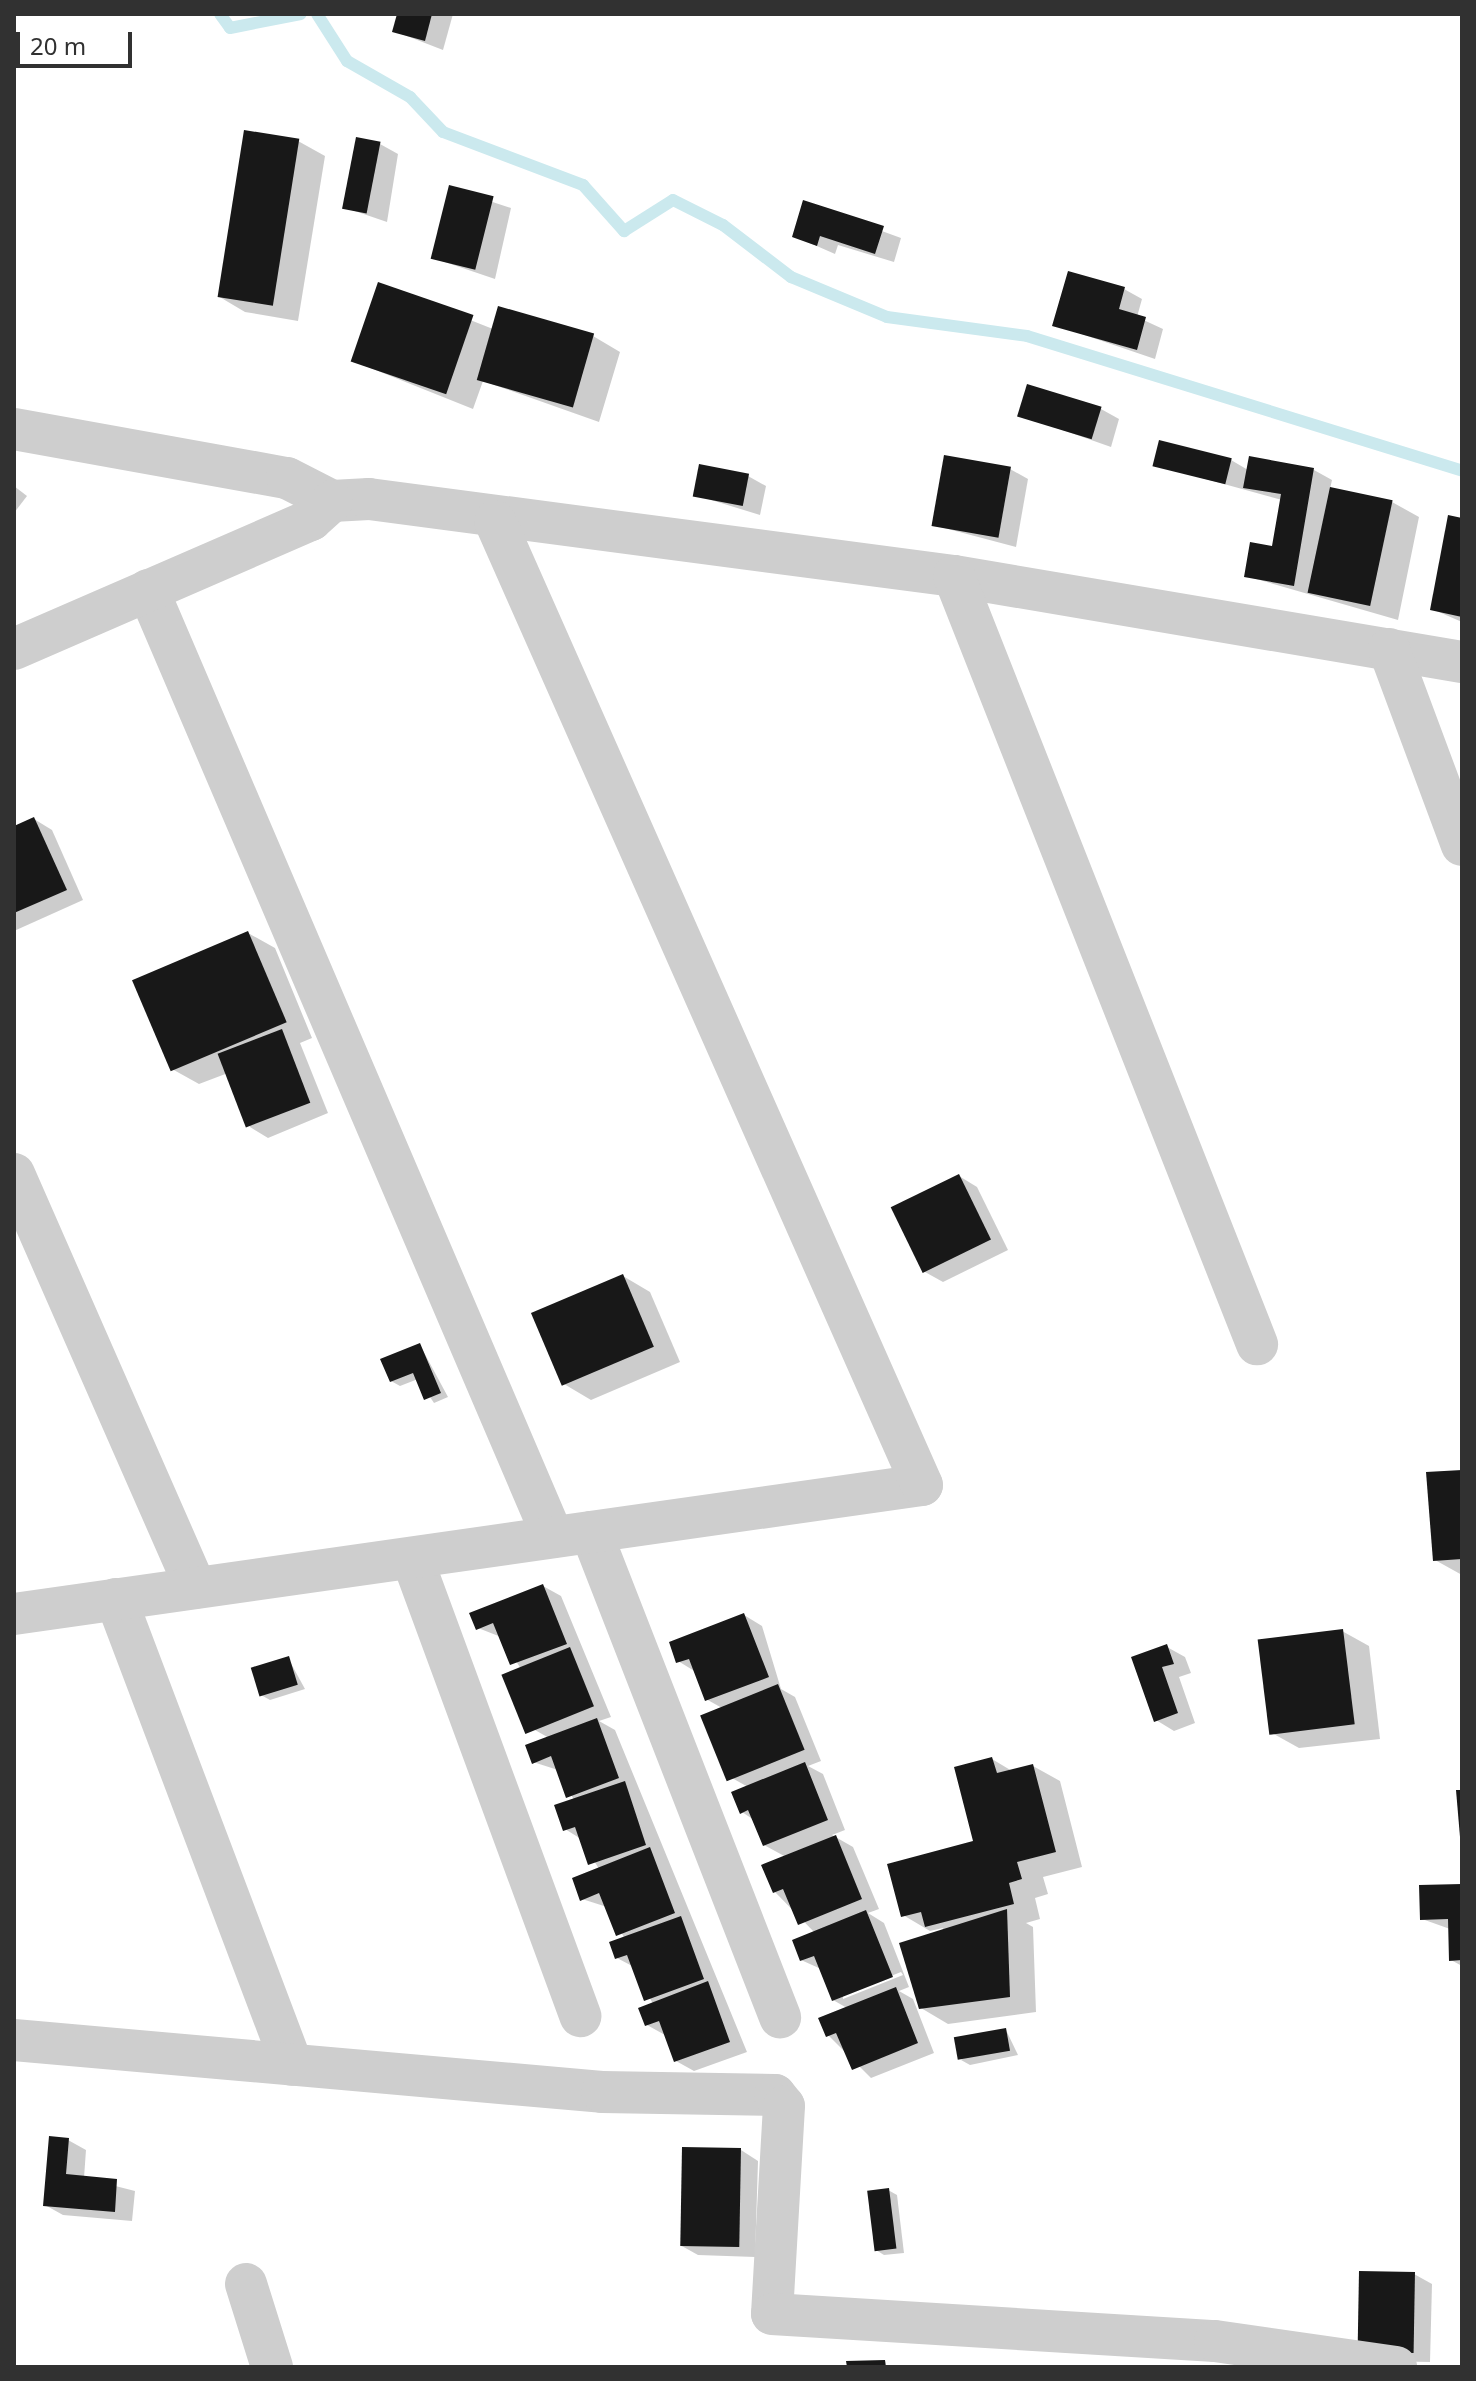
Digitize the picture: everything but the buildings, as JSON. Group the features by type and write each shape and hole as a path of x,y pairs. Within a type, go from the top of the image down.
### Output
{"street":[{"path":"14,429 287,478 332,501 369,499 495,521 954,576 1462,662"},
{"path":"14,649 311,520 332,501"},
{"path":"14,1614 413,1561 922,1485 495,521"},
{"path":"954,576 1257,1344"},
{"path":"148,590 572,1535 780,2017"},
{"path":"1389,649 1462,845"},
{"path":"14,1174 196,1588"},
{"path":"413,1561 580,2016"},
{"path":"116,1599 292,2065"},
{"path":"14,2040 602,2092 775,2095 784,2106 772,2314 1396,2367"},
{"path":"246,2284 272,2367"}],"waterway":[{"path":"220,14 230,28 301,14"},
{"path":"317,14 347,61 410,97 443,132 583,185 624,231 673,200 723,225 791,277 887,317 1027,336 1462,471"}]}
